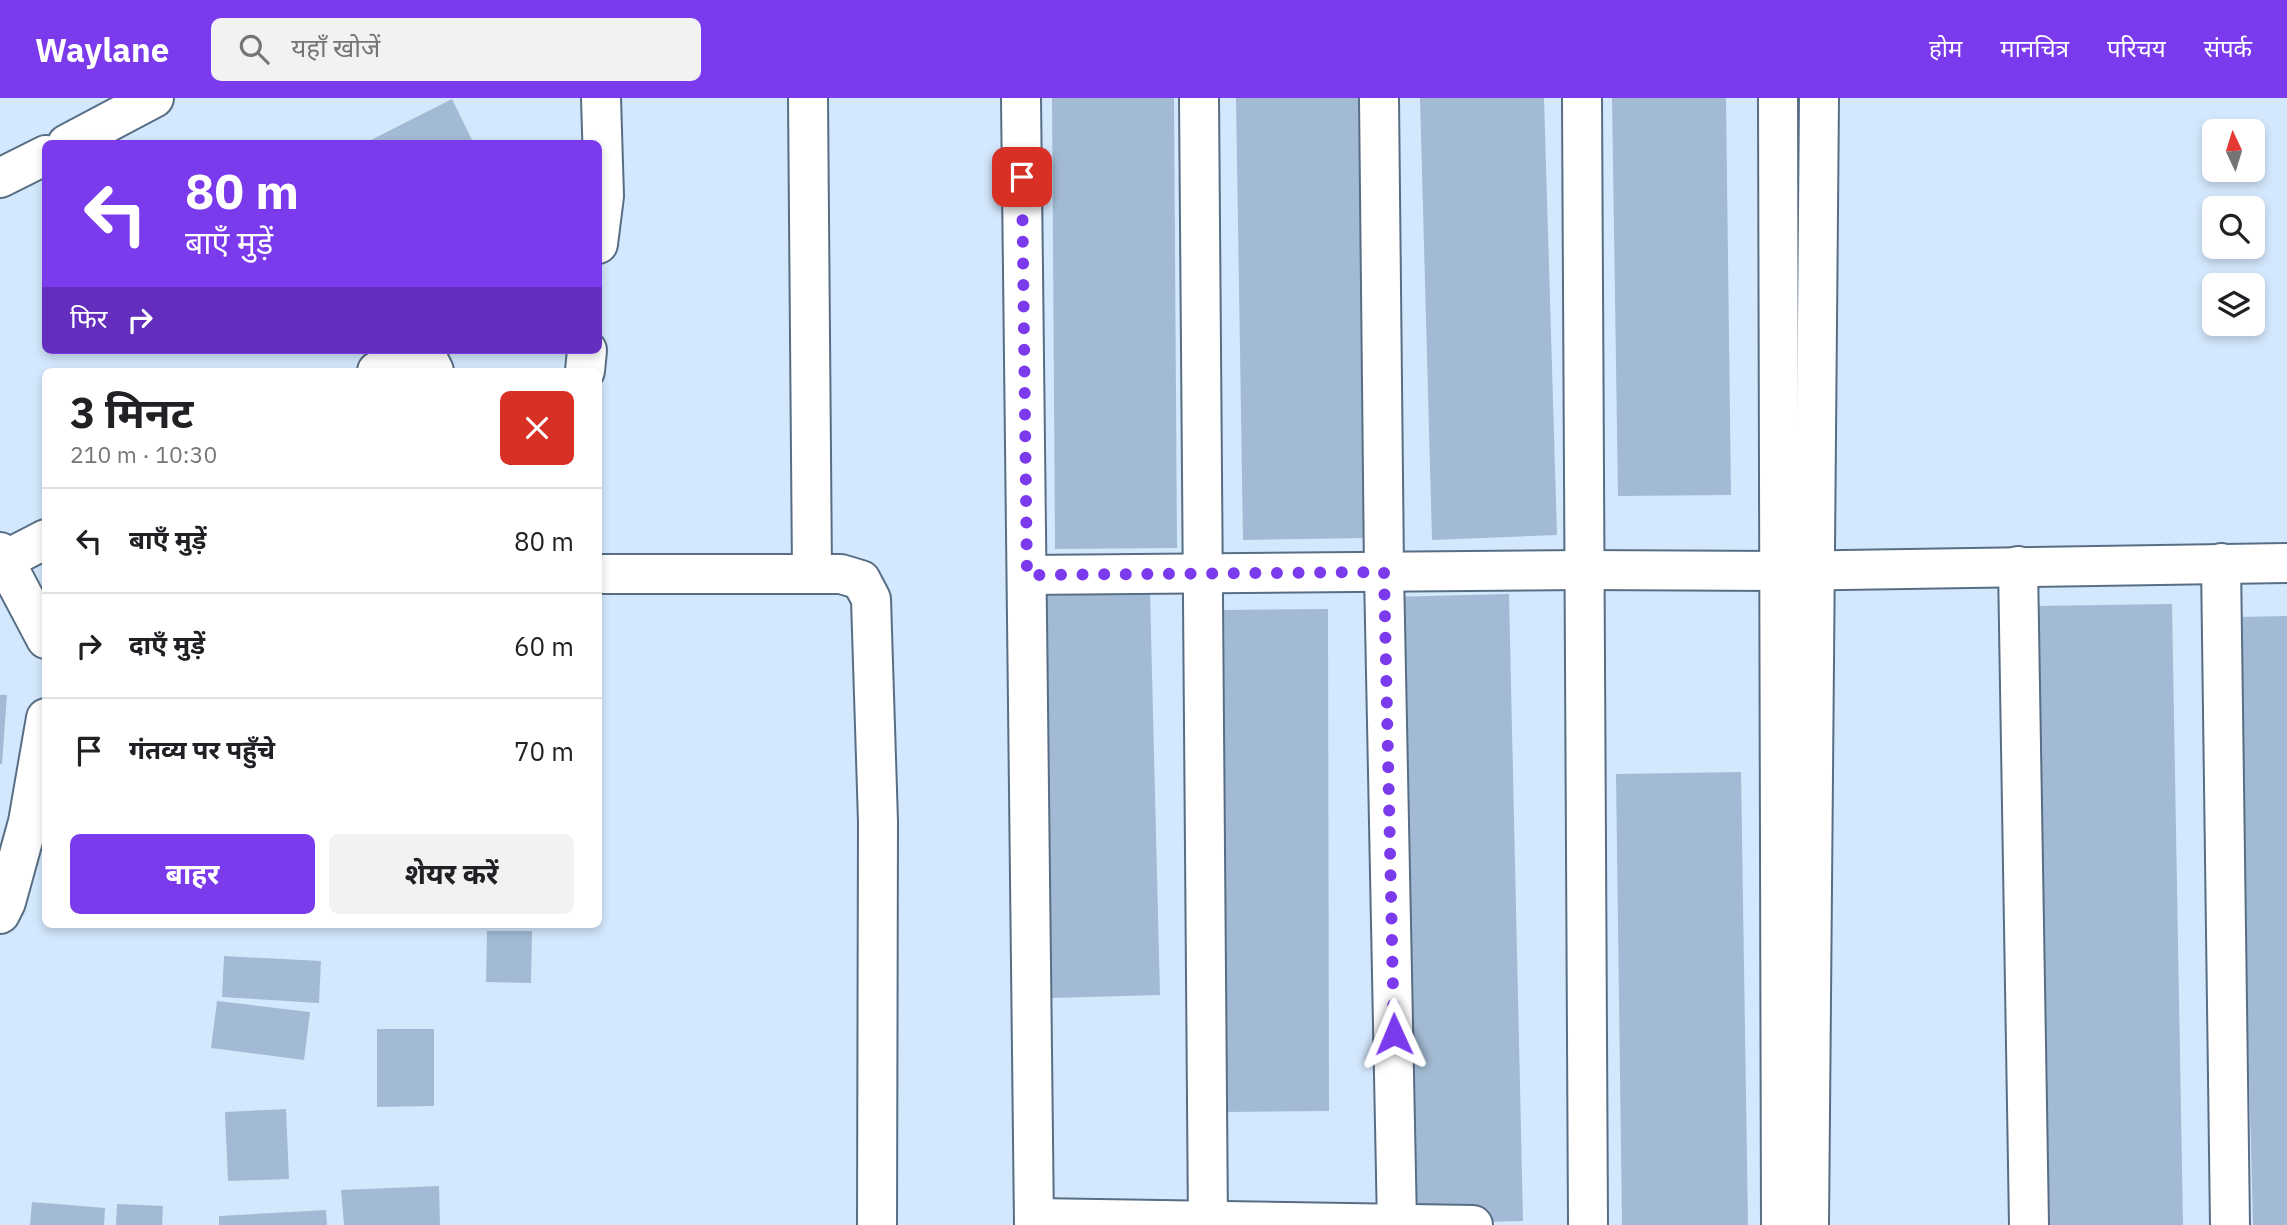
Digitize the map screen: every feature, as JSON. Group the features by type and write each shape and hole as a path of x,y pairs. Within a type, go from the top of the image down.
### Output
{"street":[{"path":"75,140 155,98"},
{"path":"808,98 812,573"},
{"path":"1021,98 1034,1222 1473,1225"},
{"path":"1199,98 1208,1223"},
{"path":"1379,98 1384,572 1397,1224"},
{"path":"1582,98 1588,1225"},
{"path":"1778,98 1798,570 1809,1225"},
{"path":"1781,1225 1798,570 1819,98"},
{"path":"597,105 600,140"},
{"path":"0,178 42,157"},
{"path":"602,170 602,212"},
{"path":"383,368 412,354"},
{"path":"42,541 2,556 42,631"},
{"path":"2221,563 2230,1225"},
{"path":"1027,575 1798,570 2287,563"},
{"path":"2018,566 2029,1225"},
{"path":"602,574 841,575 861,580 872,599 878,821 877,1225"},
{"path":"0,914 37,824 42,765"}],"building":[{"path":"1052,98 1174,98 1177,548 1055,549"},
{"path":"1236,98 1360,98 1367,538 1243,540"},
{"path":"1420,98 1544,98 1557,535 1432,540"},
{"path":"1612,98 1726,98 1731,495 1618,496"},
{"path":"452,99 472,140 371,140"},
{"path":"1150,593 1160,995 1050,998 1040,596"},
{"path":"1509,594 1523,1221 1401,1224 1387,597"},
{"path":"2172,604 2183,1225 2040,1225 2029,606"},
{"path":"1328,609 1329,1111 1226,1112 1224,610"},
{"path":"2287,616 2287,1225 2253,1225 2237,617"},
{"path":"0,695 7,695 2,764 0,764"},
{"path":"1741,772 1748,1225 1622,1225 1616,774"},
{"path":"487,931 532,931 531,983 486,982"},
{"path":"224,956 321,961 319,1003 222,997"},
{"path":"217,1001 310,1012 304,1060 211,1048"},
{"path":"377,1029 434,1029 434,1106 377,1107"},
{"path":"286,1109 289,1179 228,1181 225,1112"},
{"path":"439,1186 440,1225 344,1225 341,1190"},
{"path":"32,1202 105,1208 104,1225 30,1225"},
{"path":"117,1204 163,1206 162,1225 116,1225"},
{"path":"326,1210 327,1225 219,1225 219,1216"}],"route":[{"path":"1022,177 1027,575 1384,572 1394,1034"}]}
